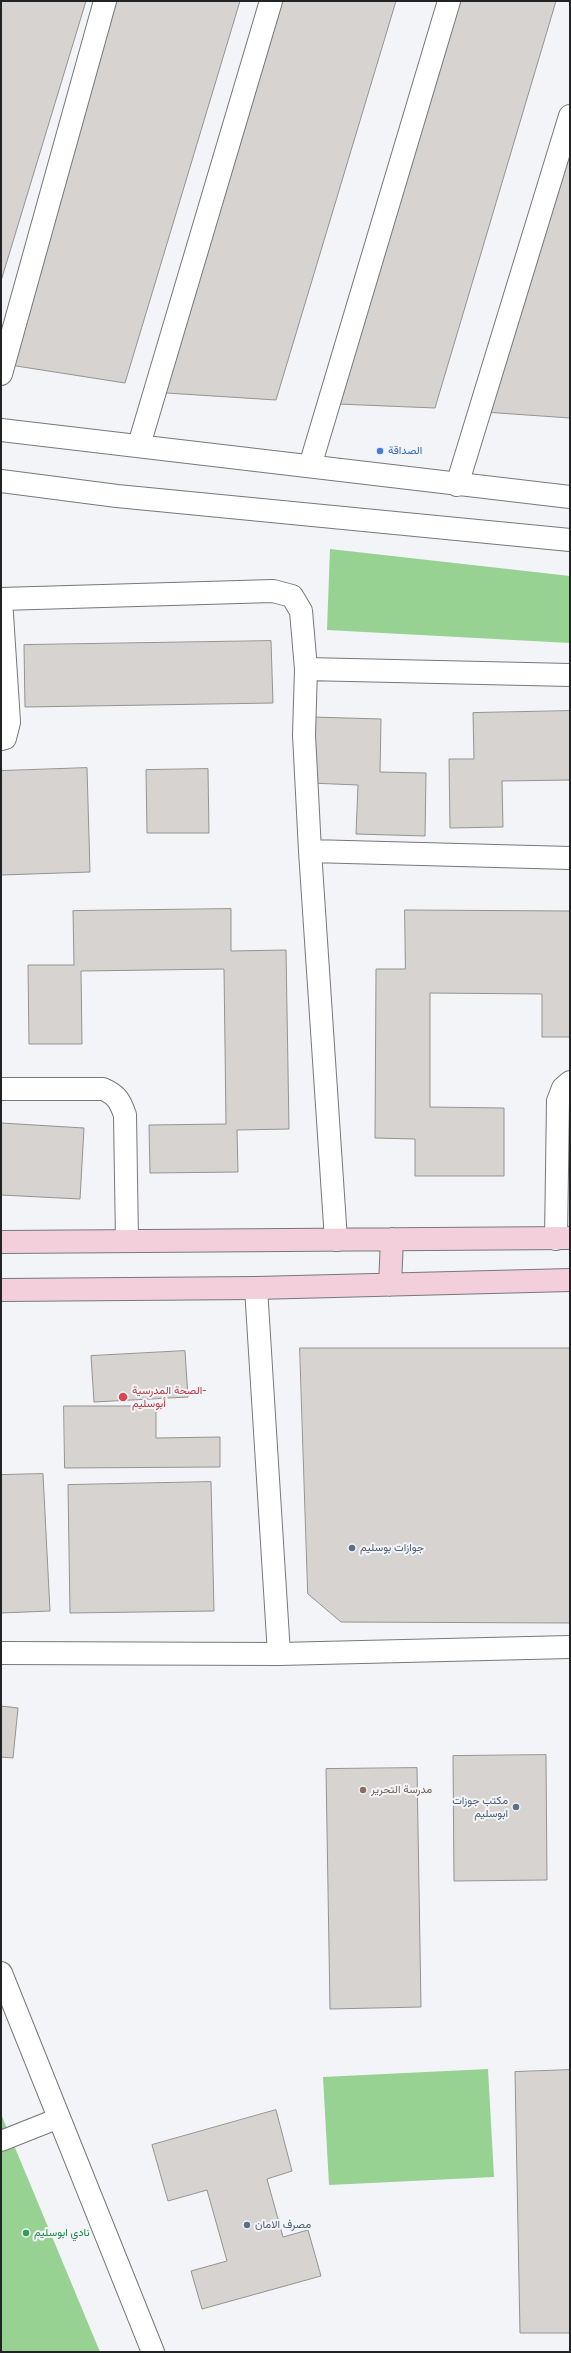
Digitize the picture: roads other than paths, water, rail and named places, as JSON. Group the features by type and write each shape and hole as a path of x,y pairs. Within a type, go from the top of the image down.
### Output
{"main road":[{"path":"390,1285 392,1238"},
{"path":"1,1242 336,1240 392,1238 563,1239"},
{"path":"1,1290 256,1288 570,1280"}],"street":[{"path":"1,374 105,1"},
{"path":"139,445 271,1"},
{"path":"310,466 449,1"},
{"path":"457,485 570,116"},
{"path":"1,430 139,445 457,485 570,497"},
{"path":"1,481 116,496 570,540"},
{"path":"1,739 5,738 9,722 1,599 273,591 292,596 301,611 306,669 304,735 310,851 336,1240"},
{"path":"306,669 570,675"},
{"path":"310,851 570,858"},
{"path":"563,1239 558,1101 563,1088 570,1082"},
{"path":"1,1089 103,1089 114,1094 120,1102 124,1115 127,1241"},
{"path":"256,1288 279,1654"},
{"path":"1,1653 279,1654 570,1647"},
{"path":"1,1973 153,2352"}],"lane":[{"path":"1,2141 59,2118"}],"place":[{"name":"الصداقة","path":"380,451"},
{"name":"الصحة المدرسية- أبوسليم","path":"123,1397"},
{"name":"جوازات بوسليم","path":"352,1548"},
{"name":"مدرسة التحرير","path":"363,1790"},
{"name":"مكتب جوزات ابوسليم","path":"516,1807"},
{"name":"مصرف الامان","path":"247,2225"},
{"name":"نادي ابوسليم","path":"26,2233"}]}
